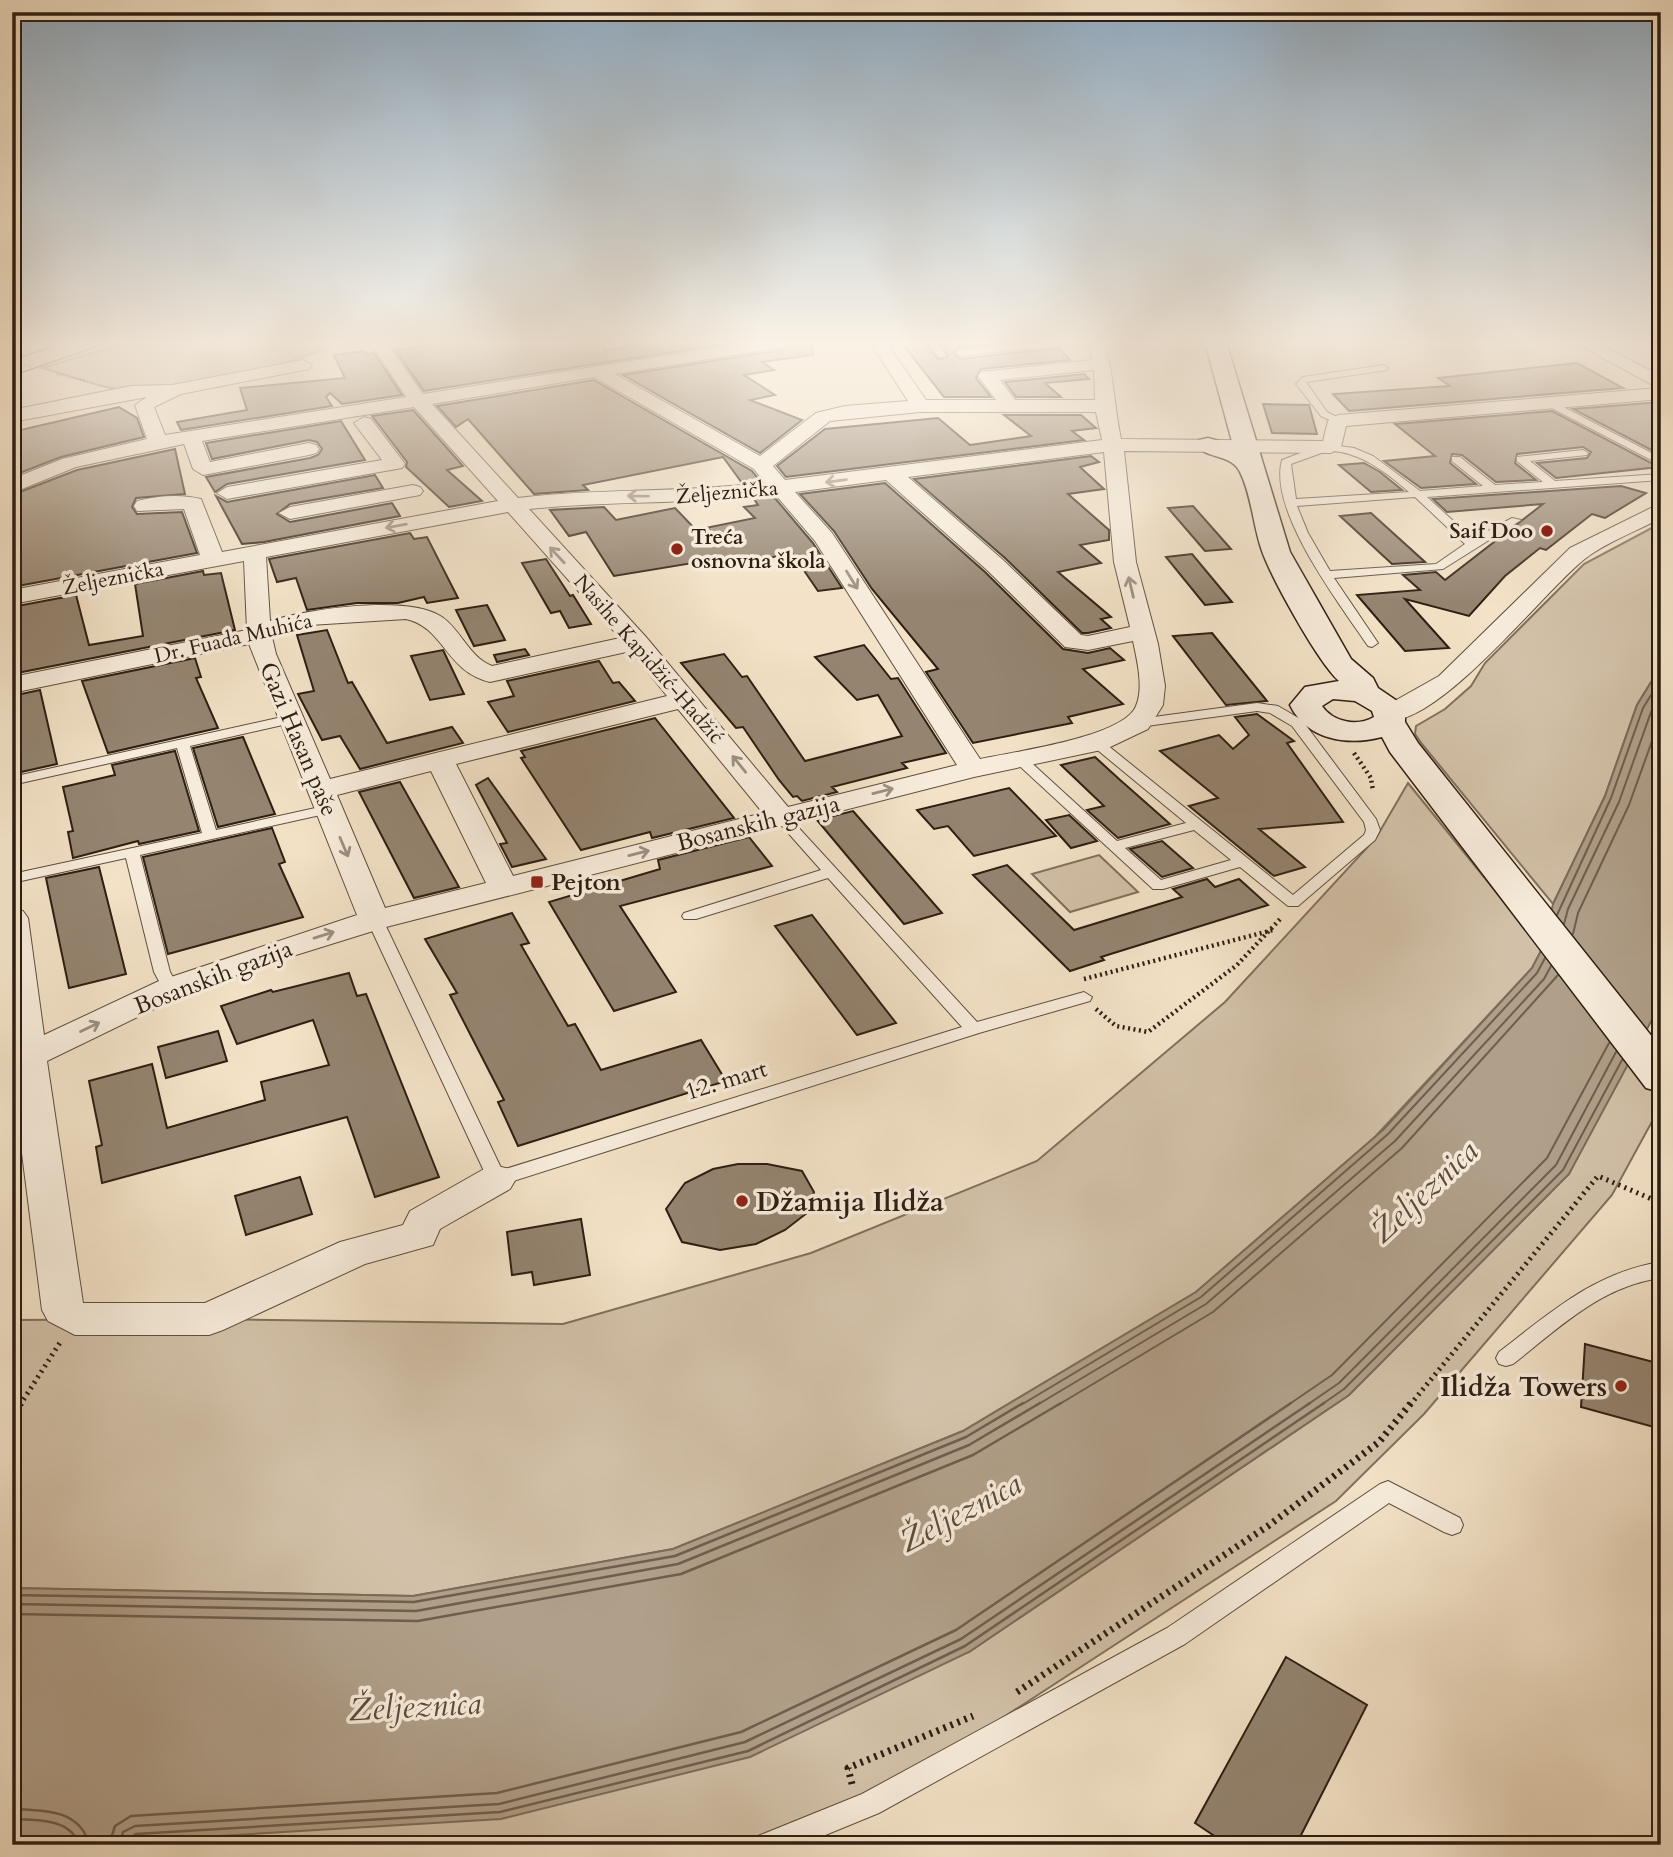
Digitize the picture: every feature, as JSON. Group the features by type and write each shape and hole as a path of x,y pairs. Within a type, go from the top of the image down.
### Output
{"main road":[{"path":"1240,429 1276,552 1339,664 1362,685 1661,1078"},
{"path":"1208,445 1246,455"},
{"path":"1339,664 1329,687 1306,705 1308,712 1325,725 1376,734 1386,720"},
{"path":"1317,694 1343,690 1386,720"}],"street":[{"path":"152,429 158,442"},
{"path":"12,487 69,463 158,442 243,429"},
{"path":"296,429 327,476"},
{"path":"368,429 433,520"},
{"name":"Nasihe Kapidžić-Hadžić","path":"443,429 638,642 781,817"},
{"path":"697,429 761,465 824,538 972,769"},
{"path":"761,465 808,429"},
{"path":"1109,429 1125,562 1152,686 1150,705 1139,723"},
{"path":"1246,455 1331,447 1336,429"},
{"path":"191,437 203,470 309,449"},
{"name":"Željeznička","path":"12,597 511,505 580,497 685,497 779,488 1113,445 1208,445"},
{"path":"227,493 395,464"},
{"path":"892,474 995,565 1073,642 1088,643 1142,632"},
{"path":"277,485 306,542"},
{"path":"290,513 414,491"},
{"path":"145,506 173,501 193,504 214,559"},
{"path":"1386,720 1448,681 1578,552 1661,509"},
{"name":"Gazi Hasan paše","path":"254,551 259,599 258,635 290,719 375,920"},
{"name":"Dr. Fuada Muhića","path":"12,685 258,635 275,625 294,621 422,614 442,629 471,666 490,674 638,642"},
{"path":"325,799 440,760 685,699"},
{"name":"Bosanskih gazija","path":"20,1060 171,988 256,957 375,920 972,769 1096,743 1139,723"},
{"path":"440,760 503,887"},
{"path":"12,918 20,1060 62,1310 75,1320 209,1319 354,1252 419,1235 424,1221 497,1179"}],"lane":[{"path":"1597,429 1661,463"},
{"path":"1372,643 1312,550 1290,503 1285,482 1286,462 1331,447 1368,456 1418,495 1472,544"},
{"path":"1551,483 1521,459 1583,453"},
{"path":"1457,459 1492,488"},
{"path":"1290,503 1661,477"},
{"path":"1329,575 1439,567 1472,544 1516,520"},
{"path":"1096,743 1293,902 1366,842 1373,830 1366,815 1297,723 1273,709 1257,707 1139,723"},
{"path":"12,781 290,719"},
{"path":"182,741 210,835"},
{"path":"1019,759 1158,886 1242,862"},
{"path":"12,879 210,835 325,799"},
{"path":"781,817 973,1029"},
{"path":"1115,846 1197,825"},
{"path":"132,854 162,971 171,988"},
{"path":"690,916 831,873"},
{"path":"375,920 497,1179"},
{"name":"12. mart","path":"497,1179 973,1029 1084,997"},
{"path":"1506,1359 1607,1283 1647,1271 1661,1270"},
{"path":"767,1845 870,1804 1176,1636 1388,1491 1452,1525"}],"path":[{"path":"1273,930 1073,982 1084,997 1116,1026 1147,1032 1217,982 1273,930 1293,902"},
{"path":"1004,1700 1268,1526 1379,1443 1598,1176 1661,1203"},
{"path":"12,1417 75,1320"},
{"path":"848,1768 980,1713"}],"shaded area":[{"path":"1661,523 1661,666 1637,705 1605,796 1553,904 1422,744 1415,734 1416,726 1445,709 1471,686 1485,663 1584,564"},
{"path":"1408,783 1542,949 1532,968 1374,1138 1196,1292 963,1431 673,1549 413,1596 12,1588 12,1320 209,1319 563,1324 811,1253 1037,1161 1225,1002 1376,838"},
{"path":"1099,855 1138,892 1070,912 1032,874"},
{"path":"1635,1045 1661,1078 1661,1105 1612,1195 1424,1414 1336,1501 870,1804 767,1845 12,1845 12,1835 85,1844 969,1652 1349,1395 1569,1174"}],"water":[{"name":"Željeznica","path":"1661,666 1661,1003 1569,1174 1349,1395 969,1652 750,1757 501,1819 85,1844 12,1835 12,1588 413,1596 673,1549 963,1431 1196,1292 1384,1129 1532,968 1542,949 1553,904 1605,796 1637,705"}],"building":[{"path":"26,429 141,429 144,437 61,457 12,476 12,432"},
{"path":"294,429 346,429 365,460 227,484 215,492 206,477 310,458 318,455 322,449 317,442 309,440 212,459 206,443"},
{"path":"382,429 430,429 463,466 447,470 482,501 449,507 406,467 407,462"},
{"path":"477,429 678,429 752,471 760,481 742,483 723,457 583,485 588,490 534,494"},
{"path":"717,429 791,429 760,453"},
{"path":"825,429 951,429 970,445 1031,436 1022,429 1091,429 1072,431 1084,440 786,477 777,466"},
{"path":"1271,429 1316,429 1317,434 1272,433"},
{"path":"1401,429 1586,429 1659,467 1556,478 1537,463 1587,458 1591,452 1583,447 1517,454 1515,463 1536,480 1496,482 1462,455 1452,454 1450,463 1476,484 1421,488 1384,461 1435,456"},
{"path":"1611,429 1661,429 1661,455"},
{"path":"175,449 185,494 136,498 132,507 137,514 182,512 197,553 12,587 12,495 77,470"},
{"path":"1091,456 1099,462 1080,467 1104,489 1068,494 1109,530 1109,540 1080,545 1101,563 1058,572 1111,617 1101,619 1111,628 1088,633 1082,633 1005,558 914,479"},
{"path":"1364,463 1402,490 1371,492 1339,465"},
{"path":"375,475 383,488 290,504 277,514 290,522 392,503 400,516 264,542 242,544 216,496 227,502"},
{"path":"885,483 985,572 1063,649 1088,653 1110,648 1124,660 1083,669 1123,704 1068,717 1072,723 973,743 926,672 938,669 872,589 834,531 800,494"},
{"path":"1621,486 1646,493 1605,518 1592,514 1546,550 1540,548 1505,576 1469,616 1405,599 1449,648 1405,651 1357,595 1420,590 1403,575 1436,572 1445,580 1543,504 1447,512 1433,499"},
{"name":"Treća osnovna škola","path":"774,497 813,543 842,588 818,591 792,553 736,565 729,557 614,576 586,532 569,536 550,510 604,507 616,520 675,508 696,530 755,518 744,507 758,505 754,499"},
{"path":"1193,506 1231,549 1205,551 1168,508"},
{"path":"1371,513 1425,562 1392,564 1340,516"},
{"path":"410,533 414,539 427,537 458,598 427,603 424,597 398,603 357,603 307,610 296,578 277,582 269,559"},
{"path":"1192,554 1232,602 1205,605 1166,557"},
{"path":"546,559 591,624 569,628 560,611 551,613 522,563"},
{"path":"203,571 204,575 221,573 235,630 12,674 12,607 76,595 89,645 143,636 135,584"},
{"path":"487,605 505,640 474,646 456,610"},
{"path":"327,630 348,683 352,682 387,743 452,727 463,743 360,769 340,736 322,740 298,694 314,691 297,635"},
{"path":"1212,633 1267,701 1226,705 1173,636"},
{"path":"864,645 891,679 898,678 946,753 902,763 907,768 832,787 837,792 802,801 797,796 793,797 779,780 743,727 736,728 681,663 724,654 742,677 747,676 805,761 902,736 878,695 857,700 815,657"},
{"path":"525,649 529,655 497,662 494,655"},
{"path":"443,650 464,694 430,700 411,656"},
{"path":"195,658 201,677 196,678 218,728 108,753 82,681"},
{"path":"599,661 613,683 619,682 635,701 508,732 488,702 514,696 507,681"},
{"path":"40,690 57,764 12,774 12,696"},
{"path":"1257,714 1294,741 1287,743 1343,822 1259,829 1305,867 1274,876 1189,806 1218,798 1160,751 1219,735 1233,749 1249,735 1235,717"},
{"path":"655,718 734,818 652,838 650,832 581,850 521,758 525,757 521,751"},
{"path":"243,737 275,814 218,827 193,748"},
{"path":"175,751 199,831 139,844 138,841 73,858 68,832 73,831 63,787 115,775 112,765"},
{"path":"1095,757 1170,824 1118,838 1087,810 1104,806 1061,765"},
{"path":"488,778 546,859 512,867 500,844 507,843 476,785"},
{"path":"400,782 459,887 414,898 359,792"},
{"path":"1009,788 1056,836 974,856 948,826 934,829 917,810"},
{"path":"853,811 942,913 904,924 817,820"},
{"path":"1069,815 1097,841 1071,848 1046,820"},
{"path":"272,828 285,862 279,864 303,917 168,954 143,857"},
{"path":"749,837 772,866 620,906 676,992 614,1011 549,902 660,869 658,860"},
{"path":"1162,841 1193,868 1162,877 1130,849"},
{"path":"1007,865 1074,930 1182,897 1173,889 1207,879 1215,887 1239,879 1268,905 1101,957 1104,960 1070,971 973,875"},
{"path":"99,867 126,974 69,988 46,878"},
{"path":"512,913 529,943 521,945 568,1026 575,1024 601,1070 701,1040 726,1081 518,1146 498,1102 504,1100 450,995 457,993 425,939"},
{"path":"812,915 896,1023 857,1035 775,926"},
{"path":"349,973 357,996 366,994 439,1177 375,1197 347,1117 102,1183 96,1147 102,1145 89,1081 152,1064 167,1128 265,1100 261,1082 329,1065 313,1020 237,1044 221,1006 271,990 273,992"},
{"path":"218,1031 227,1061 166,1078 158,1047"},
{"name":"Džamija Ilidža","path":"738,1164 767,1164 802,1171 814,1192 807,1213 785,1230 756,1244 720,1250 682,1242 666,1209 685,1183 713,1169"},
{"path":"300,1177 312,1214 246,1235 235,1196"},
{"path":"581,1219 590,1275 534,1285 532,1272 512,1275 507,1232"},
{"name":"Ilidža Towers","path":"1585,1344 1661,1364 1661,1429 1581,1407"},
{"path":"1286,1657 1367,1705 1296,1845 1228,1845 1195,1823"}],"place":[{"name":"Saif Doo","path":"1547,531"},
{"name":"Treća osnovna škola","path":"677,549"},
{"name":"Pejton","path":"537,882"},
{"name":"Džamija Ilidža","path":"742,1201"},
{"name":"Ilidža Towers","path":"1621,1386"}]}
